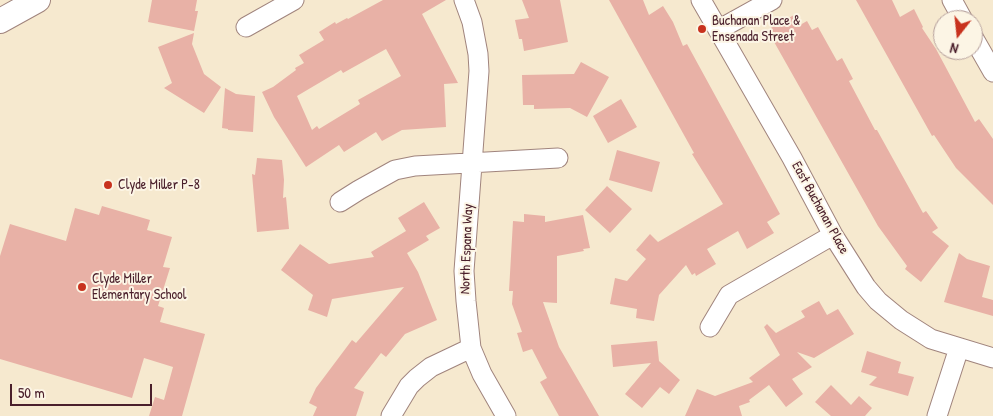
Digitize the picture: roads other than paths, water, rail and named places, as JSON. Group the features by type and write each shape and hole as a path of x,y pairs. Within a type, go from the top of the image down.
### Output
{"street":[{"path":"0,22 38,0"},
{"path":"246,27 294,0"},
{"name":"North Espana Way","path":"464,0 472,22 479,71 478,111 471,163 464,270 466,301 471,348 482,374 506,416"},
{"name":"East Buchanan Place","path":"701,0 792,158 833,235 855,271 878,300 901,320 931,338 993,358"},
{"path":"718,30 772,0"},
{"path":"983,54 993,72"},
{"path":"340,202 395,170 415,166 558,158"},
{"path":"710,327 729,295 833,235"},
{"path":"391,416 409,386 417,378 431,367 471,348"},
{"path":"937,416 959,348"}],"place":[{"name":"Buchanan Place & Ensenada Street","path":"702,29"},
{"name":"Clyde Miller P-8","path":"108,185"},
{"name":"Clyde Miller Elementary School","path":"82,287"}]}
